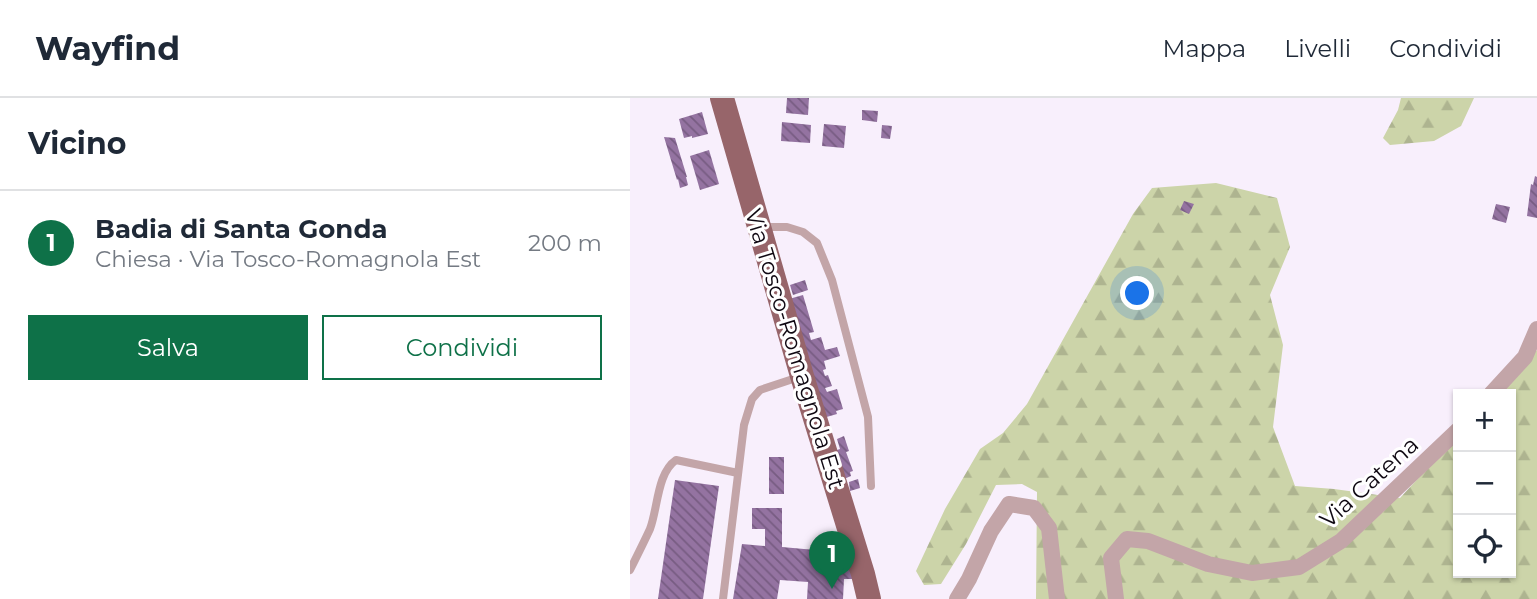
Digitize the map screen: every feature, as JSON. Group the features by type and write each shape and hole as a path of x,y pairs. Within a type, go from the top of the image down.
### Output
{"main road":[{"name":"Via Tosco-Romagnola Est","path":"722,98 869,599"}],"street":[{"path":"1495,389 1525,356 1537,329"},
{"name":"Via Catena","path":"1116,599 1111,558 1127,539 1148,541 1208,564 1252,573 1299,567 1341,541 1453,435"},
{"path":"957,599 991,531 1009,505 1034,508 1049,528 1057,599"}],"lane":[{"path":"758,228 787,227 803,232 817,243 832,280 869,417 871,485"},
{"path":"723,599 744,425 752,399 760,390 802,376"},
{"path":"630,570 649,530 669,465 676,460 738,473"}],"green space":[{"path":"1401,98 1474,98 1461,126 1434,141 1390,145 1383,138 1398,110"},
{"path":"1216,183 1277,198 1290,247 1270,295 1283,345 1273,427 1295,486 1400,498 1453,440 1453,578 1516,578 1516,389 1501,389 1537,350 1537,599 1036,599 1037,492 1022,484 996,485 966,544 941,584 924,585 916,571 945,509 980,449 1003,433 1027,404 1133,214 1152,188"}],"building":[{"path":"787,98 809,98 808,115 786,113"},
{"path":"862,110 878,111 877,122 862,120"},
{"path":"702,112 708,134 684,138 679,119"},
{"path":"782,122 811,125 810,143 781,141"},
{"path":"824,124 846,126 844,148 822,146"},
{"path":"882,125 892,126 890,139 881,138"},
{"path":"664,137 675,138 687,177 686,186 680,188"},
{"path":"709,150 719,184 700,190 690,156"},
{"path":"1535,176 1537,218 1527,216 1531,184 1533,185"},
{"path":"1184,201 1194,204 1189,214 1180,210"},
{"path":"1496,204 1510,207 1506,223 1492,219"},
{"path":"805,280 808,290 793,295 790,285"},
{"path":"803,295 814,332 809,333 811,340 821,337 825,350 837,347 840,356 824,361 826,369 823,370 832,386 825,388 827,392 837,389 843,409 823,418 789,299"},
{"path":"844,436 853,471 850,472 851,476 844,479 834,451 840,449 837,439"},
{"path":"769,457 784,457 784,494 769,494"},
{"path":"858,479 860,488 850,491 849,482"},
{"path":"675,480 719,486 703,599 658,599"},
{"path":"752,508 782,508 782,547 815,550 813,562 848,562 853,579 844,579 843,599 807,599 808,582 780,580 777,599 733,599 742,544 765,546 765,529 752,529"}],"place":[{"name":"Badia di Santa Gonda","path":"832,589"}]}
